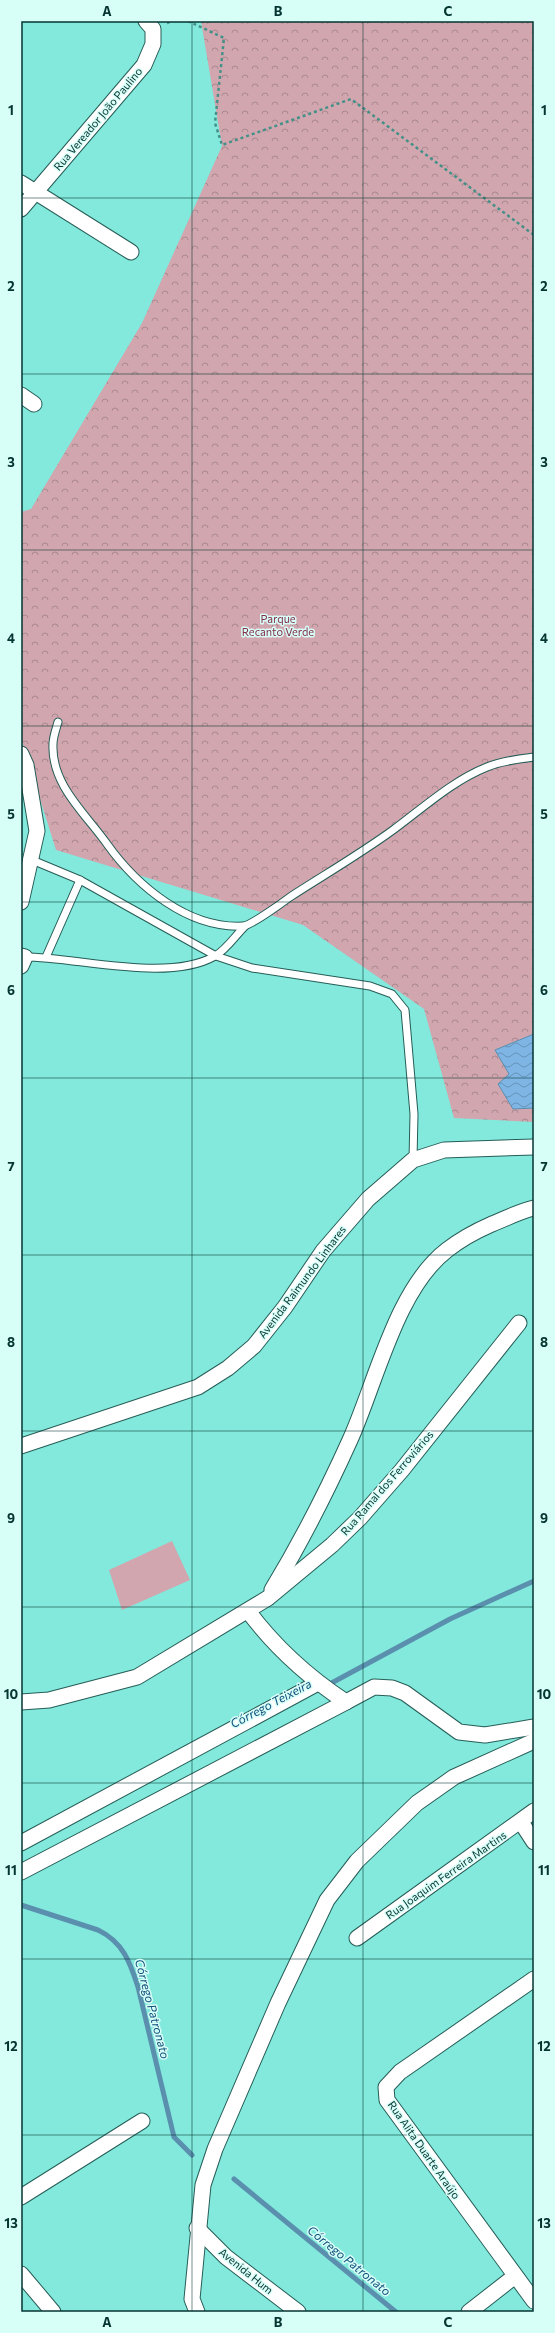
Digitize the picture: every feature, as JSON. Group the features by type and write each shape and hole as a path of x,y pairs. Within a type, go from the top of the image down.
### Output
{"street":[{"name":"Rua Vereador João Paulino","path":"21,209 144,65 153,44 153,29 146,21"},
{"path":"21,183 131,252"},
{"path":"21,395 34,404"},
{"path":"21,754 26,765 37,831 32,860 21,902"},
{"name":"Avenida Raimundo Linhares","path":"21,1446 198,1387 228,1368 254,1346 285,1308 323,1251 368,1199 413,1160 444,1150 534,1147"},
{"path":"268,1598 289,1561 351,1439 403,1308 423,1274 446,1250 472,1233 534,1208"},
{"name":"Rua Ramal dos Ferroviários","path":"21,1702 49,1700 137,1677 268,1598 321,1554 360,1518 402,1470 520,1323"},
{"path":"248,1611 266,1636 318,1683 346,1702"},
{"path":"21,1843 318,1683"},
{"path":"21,1872 374,1687 392,1688 405,1692 459,1732 485,1735 534,1727"},
{"path":"197,2312 192,2299 197,2228 202,2185 215,2149 278,2003 327,1900 357,1861 417,1803 454,1777 534,1741"},
{"name":"Rua Joaquim Ferreira Martins","path":"357,1938 521,1822 534,1811"},
{"path":"521,1822 534,1842"},
{"name":"Rua Alita Duarte Araújo","path":"534,1979 400,2072 386,2086 387,2100 534,2301"},
{"path":"21,2197 142,2121"},
{"name":"Avenida Hum","path":"197,2228 226,2257 298,2312"},
{"path":"21,2274 53,2312"},
{"path":"469,2312 515,2276"}],"lane":[{"path":"58,722 53,744 56,768 68,795 95,826 119,861 159,897 188,915 208,922 245,926"},
{"path":"22,960 46,957 132,966 179,968 198,964 216,956 245,926 359,853 464,778 487,766 534,757"},
{"path":"32,860 80,880 216,956 252,968 370,986 392,994 405,1010 414,1114 413,1160"},
{"path":"46,957 80,880"}],"path":[{"path":"188,21 224,38 215,123 222,146 351,99 534,235"}],"green space":[{"name":"Parque Recanto Verde","path":"201,21 534,21 534,1122 454,1118 424,1009 303,925 56,850 21,738 21,512 31,509 142,323 222,146"},
{"path":"172,1541 190,1580 122,1610 109,1570"}],"water":[{"path":"534,1034 534,1108 513,1109 498,1084 509,1074 495,1050"}],"waterway":[{"name":"Córrego Teixeira","path":"326,1686 450,1619 534,1581"},
{"name":"Córrego Patronato","path":"21,1905 98,1930 114,1940 120,1947 132,1969 138,1987 174,2137 192,2155"},
{"name":"Córrego Patronato","path":"234,2179 396,2312"}]}
